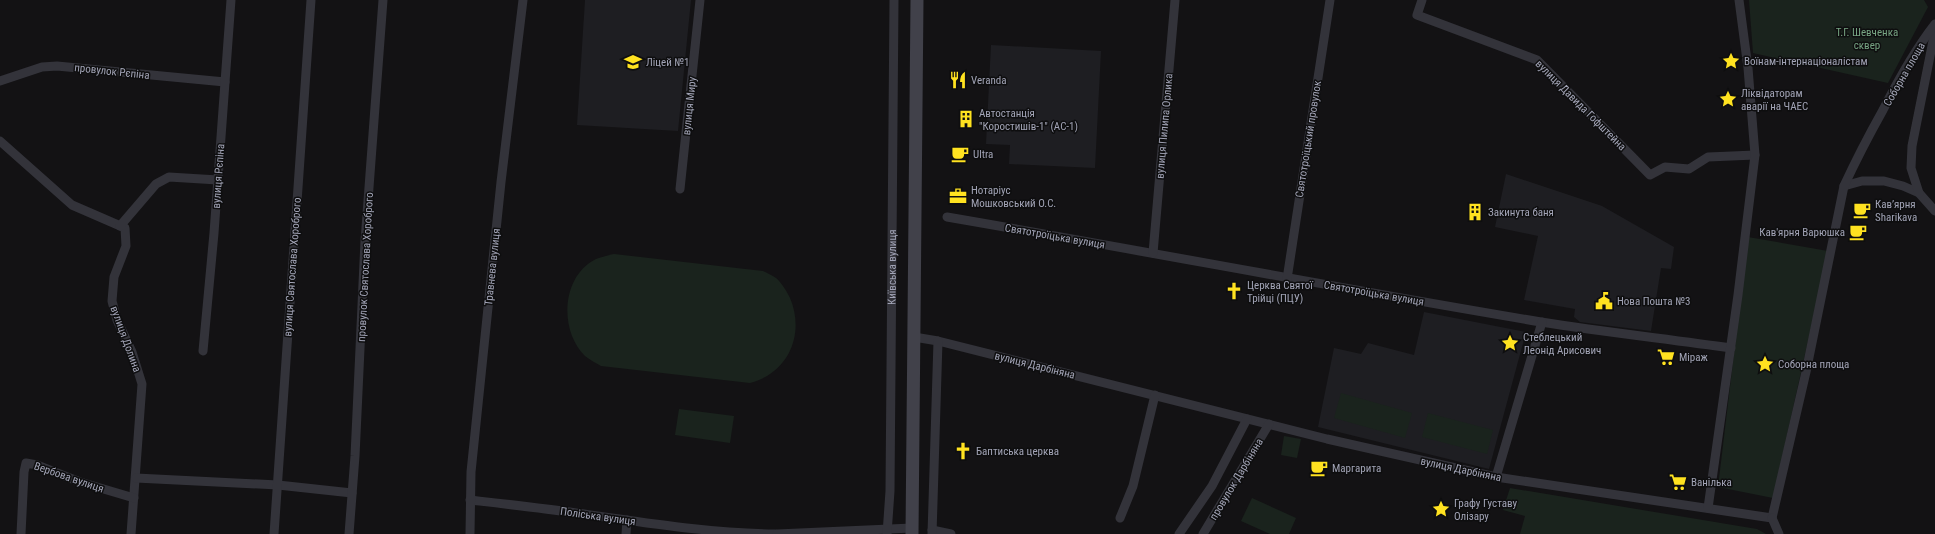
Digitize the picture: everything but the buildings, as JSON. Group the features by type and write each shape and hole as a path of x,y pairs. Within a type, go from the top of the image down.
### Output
{"main road":[{"path":"912,531 917,0"}],"street":[{"name":"вулиця Рєпіна","path":"203,351 232,0"},
{"name":"вулиця Святослава Хороброго","path":"274,534 311,0"},
{"name":"провулок Святослава Хороброго","path":"349,534 365,241 383,0"},
{"name":"Травнева вулиця","path":"470,534 471,464 498,205 523,0"},
{"name":"вулиця Миру","path":"680,189 700,0"},
{"name":"Київська вулиця","path":"887,532 890,492 894,0"},
{"name":"вулиця Пилипа Орлика","path":"1153,253 1175,0"},
{"name":"Святотроїцький провулок","path":"1287,279 1330,0"},
{"name":"вулиця Давида Гофштейна","path":"1422,0 1417,14 1537,60 1650,175 1665,167 1689,169 1708,157 1755,155"},
{"path":"1708,508 1731,348 1752,190 1755,155 1748,68 1739,0"},
{"name":"Соборна площа","path":"1772,518 1806,372 1844,186 1890,95 1921,42 1935,24"},
{"path":"1935,31 1912,146 1911,168 1919,193 1935,211"},
{"name":"провулок Рєпіна","path":"0,81 42,67 57,66 225,82"},
{"path":"1925,82 1935,84"},
{"path":"0,141 72,205 120,226 156,184 170,177 218,180"},
{"path":"1844,186 1862,180 1884,181 1919,193"},
{"name":"Святотроїцька вулиця","path":"947,217 1153,253 1287,279 1542,322 1731,348"},
{"name":"вулиця Долина","path":"120,226 126,228 126,246 114,277 112,301 117,320 132,352 142,384 132,534"},
{"path":"1496,477 1542,322"},
{"name":"вулиця Дарбіняна","path":"914,337 938,340 1269,424 1496,477 1621,497 1772,518"},
{"path":"938,340 932,532 951,534"},
{"path":"1120,518 1133,486 1155,395"},
{"path":"1179,534 1212,486 1247,418"},
{"name":"провулок Дарбіняна","path":"1203,534 1269,424"},
{"name":"Вербова вулиця","path":"21,534 24,472 26,463 37,465 80,482 134,498"},
{"path":"136,478 278,485 352,493"},
{"name":"Поліська вулиця","path":"470,500 731,533 776,534 860,530 887,532 912,531"},
{"path":"1772,518 1779,534"},
{"path":"626,534 627,520"}],"shaded area":[{"name":"Ліцей №1","path":"585,0 691,0 678,131 577,125"},
{"path":"991,45 1101,51 1095,168 1009,164 1010,145 986,144"},
{"path":"1506,174 1602,206 1674,247 1671,269 1661,268 1651,331 1580,322 1574,317 1575,309 1524,300 1538,236 1495,227"},
{"path":"1424,312 1526,332 1489,469 1318,427 1334,348 1361,354 1368,343 1414,355"}],"green space":[{"name":"Т.Г. Шевченка сквер","path":"1749,0 1924,0 1928,7 1888,83 1753,53"},
{"path":"1748,237 1828,251 1773,498 1718,487"},
{"path":"614,254 763,271 771,275 778,280 784,288 794,309 795,331 794,341 790,351 777,369 765,377 750,383 601,366 585,356 577,345 571,333 568,319 568,304 570,291 576,278 584,267 596,259"},
{"path":"1341,393 1412,413 1405,438 1334,418"},
{"path":"679,409 734,416 730,443 675,435"},
{"path":"1428,413 1493,430 1487,454 1422,437"},
{"path":"1284,436 1301,439 1297,458 1281,455"},
{"path":"1510,488 1757,529 1766,534 1520,534 1525,516 1503,510"},
{"path":"1252,498 1296,518 1289,534 1270,534 1241,521"}],"place":[{"name":"Воїнам-інтернаціоналістам","path":"1731,61"},
{"name":"Ліцей №1","path":"633,62"},
{"name":"Veranda","path":"958,80"},
{"name":"Ліквідаторам аварії на ЧАЕС","path":"1728,99"},
{"name":"Автостанція \"Коростишів-1\" (АС-1)","path":"966,119"},
{"name":"Ultra","path":"960,154"},
{"name":"Нотаріус Мошковський О.С.","path":"958,196"},
{"name":"Кав’ярня Sharikava","path":"1862,210"},
{"name":"Закинута баня","path":"1475,212"},
{"name":"Кав'ярня Варюшка","path":"1858,232"},
{"name":"Церква Святої Трійці (ПЦУ)","path":"1234,291"},
{"name":"Нова Пошта №3","path":"1604,301"},
{"name":"Стеблецький Леонід Арисович","path":"1510,343"},
{"name":"Міраж","path":"1666,357"},
{"name":"Соборна площа","path":"1765,364"},
{"name":"Баптиська церква","path":"963,451"},
{"name":"Маргарита","path":"1319,468"},
{"name":"Ванілька","path":"1678,482"},
{"name":"Графу Густаву Олізару","path":"1441,509"}]}
